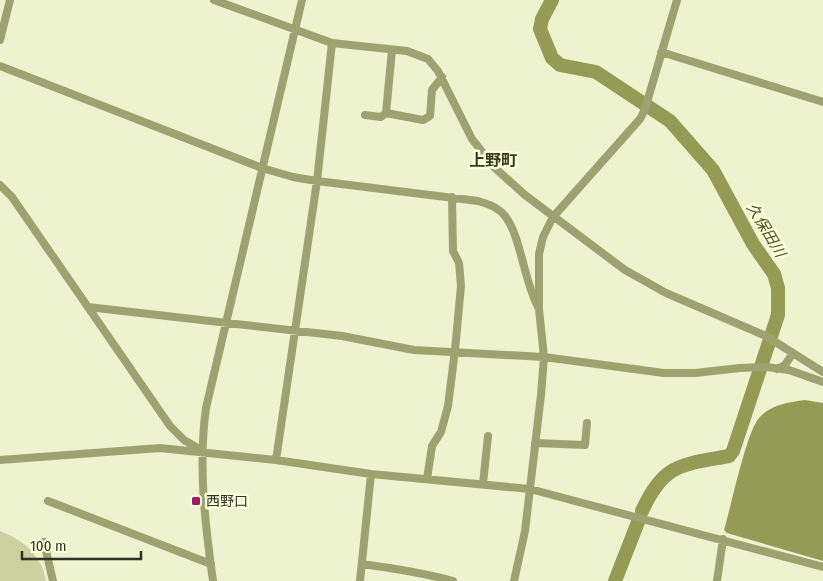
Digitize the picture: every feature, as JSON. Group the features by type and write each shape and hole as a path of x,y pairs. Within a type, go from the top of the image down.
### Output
{"street":[{"path":"0,36 10,0"},
{"path":"214,0 332,43 418,54 428,59 442,77 472,139 495,168 553,216 625,270 651,285 766,336 823,372"},
{"path":"213,581 202,479 202,451 206,408 302,2 292,0"},
{"path":"514,581 525,531 544,357 539,309 539,254 543,237 553,216 640,119 647,105 677,0"},
{"path":"276,460 317,181 332,43"},
{"path":"365,115 381,117 386,113 392,50"},
{"path":"661,52 823,102"},
{"path":"0,66 262,168 293,177 452,197 478,201 492,206 505,216 512,231 531,294 539,309"},
{"path":"386,113 423,120 430,116 432,90 442,77"},
{"path":"0,184 12,198 170,426 184,440 202,451"},
{"path":"427,479 432,446 441,432 448,406 455,350 460,286 459,263 453,251 452,197"},
{"path":"88,307 342,336 414,350 455,350 544,357 664,373 695,373 755,367 777,369 804,375 823,382"},
{"path":"777,369 785,365 793,353"},
{"path":"536,443 585,445 587,424"},
{"path":"483,484 488,436"},
{"path":"0,460 160,448 276,460 371,474 530,489 823,567"},
{"path":"360,581 371,474"},
{"path":"48,501 211,564"},
{"path":"717,581 723,539"},
{"path":"44,542 53,581"},
{"path":"362,564 410,573 425,573 453,581"}],"shaded area":[{"path":"805,400 823,403 823,561 727,533 724,530 744,454 754,426 763,414 774,407"},
{"path":"0,531 17,539 36,556 46,581 0,581"}],"waterway":[{"name":"久保田川","path":"552,0 542,19 540,29 552,58 560,65 596,72 670,121 713,170 753,244 774,274 778,288 778,315 733,451 729,456 698,462 676,469 658,483 642,511"},
{"name":"久保田川","path":"615,581 638,522"}],"place":[{"name":"西野口","path":"196,501"}],"district":[{"name":"上野町","path":"493,160"}]}
